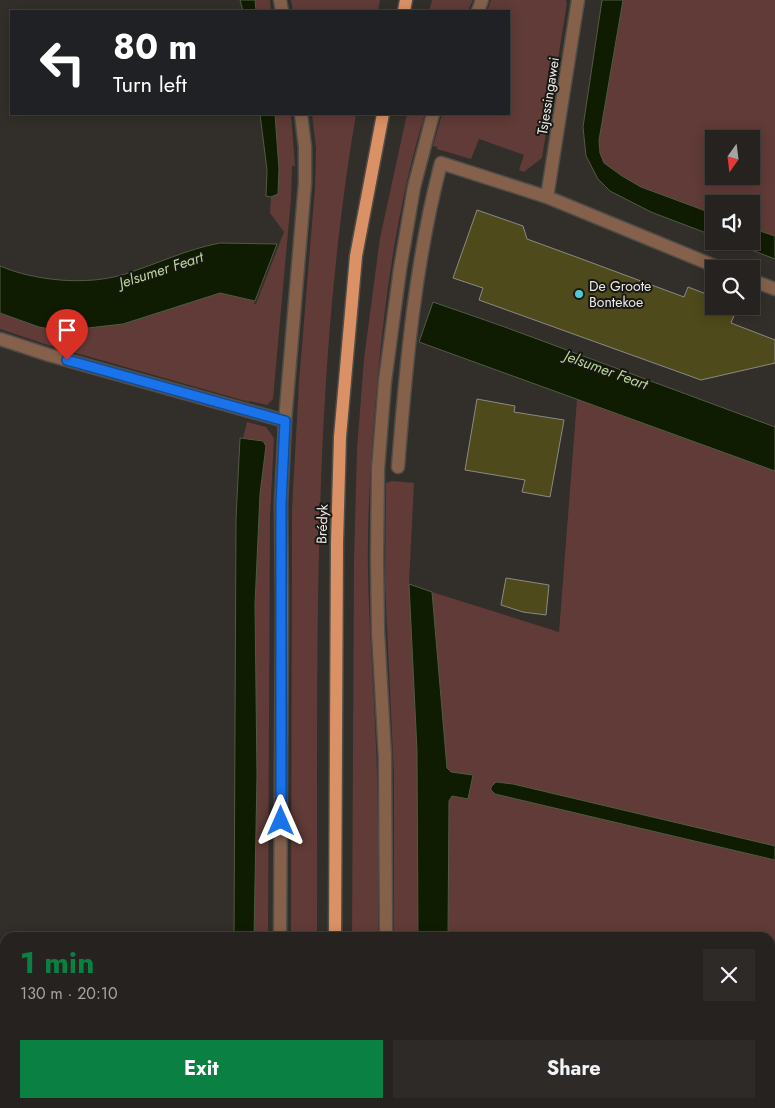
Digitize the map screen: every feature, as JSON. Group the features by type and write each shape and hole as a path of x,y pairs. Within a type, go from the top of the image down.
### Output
{"main road":[{"name":"Brédyk","path":"335,932 336,543 340,437 356,256 383,115"}],"street":[{"name":"Tsjessingawei","path":"547,197 578,0"},
{"path":"280,932 281,504 285,421 305,183 301,115"},
{"path":"386,932 385,766 377,586 378,469 386,371 400,269 414,187 433,115"},
{"path":"398,467 407,356 416,291 426,223 441,163 547,197 705,262"},
{"path":"760,283 775,289"},
{"path":"0,338 49,355 285,421"}],"shaded area":[{"path":"255,0 270,0 271,10 256,10"},
{"path":"291,0 380,0 378,10 293,10"},
{"path":"432,0 473,0 468,10 429,10"},
{"path":"491,0 566,0 567,3 542,158 524,172 519,170 524,155 479,139 471,159 437,149 437,147 433,146 442,115 510,115 510,10 487,10"},
{"path":"623,0 775,0 775,236 760,231 760,195 705,195 705,211 641,187 604,163 600,153 599,140"},
{"path":"275,115 291,115 295,166 292,166 291,199 273,399 267,405 249,402 48,345 0,329 0,313 39,327 123,324 220,293 255,301 254,304 256,304 284,232 270,213 271,197 278,194 279,169"},
{"path":"312,115 356,115 341,216 331,318 324,421 318,628 317,932 291,932 292,509 299,382 315,187 316,148"},
{"path":"407,115 425,115 401,211 385,310 369,498 368,571 377,770 378,932 352,932 354,560 357,449 364,359 380,238"},
{"path":"577,399 775,471 775,846 513,784 496,782 491,790 495,794 775,860 775,932 448,932 449,801 452,796 470,783 472,776 450,772 447,768 432,592 559,632"},
{"path":"247,422 266,427 274,438 270,517 268,932 254,932 257,775 255,604 260,494 266,446 263,441 243,438"},
{"path":"392,481 414,483 409,584 417,751 418,932 394,932 394,775 385,584 386,483"}],"water":[{"path":"240,0 255,0 256,10 243,10"},
{"path":"602,0 623,0 599,140 600,153 604,163 641,187 705,211 705,233 651,212 610,191 598,179 586,156 583,127"},
{"path":"260,115 275,115 279,169 278,194 271,197 266,196 267,170"},
{"path":"760,231 775,236 775,259 752,250 760,250"},
{"name":"Jelsumer Feart","path":"220,243 277,244 255,301 220,293 123,324 61,331 39,327 0,313 0,266 45,278 78,281 95,280 125,274 184,253"},
{"name":"Jelsumer Feart","path":"433,302 775,427 775,471 419,342"},
{"path":"240,438 263,441 266,446 260,494 255,604 257,775 254,932 234,932 236,519"},
{"path":"409,584 432,592 447,768 451,772 473,775 468,799 452,796 449,801 448,932 418,932 417,751"},
{"path":"496,782 513,784 775,846 775,860 495,794 491,787"}],"building":[{"name":"De Groote Bontekoe","path":"477,210 523,226 527,239 684,297 688,287 705,294 705,315 734,315 731,323 775,340 775,363 701,380 479,300 483,288 453,278"},
{"path":"477,399 515,406 514,412 564,420 550,497 522,492 525,480 465,470"},
{"path":"506,578 549,585 546,615 523,612 501,605"}],"place":[{"name":"De Groote Bontekoe","path":"579,294"}],"route":[{"path":"67,360 285,421 281,504 281,821"}]}
